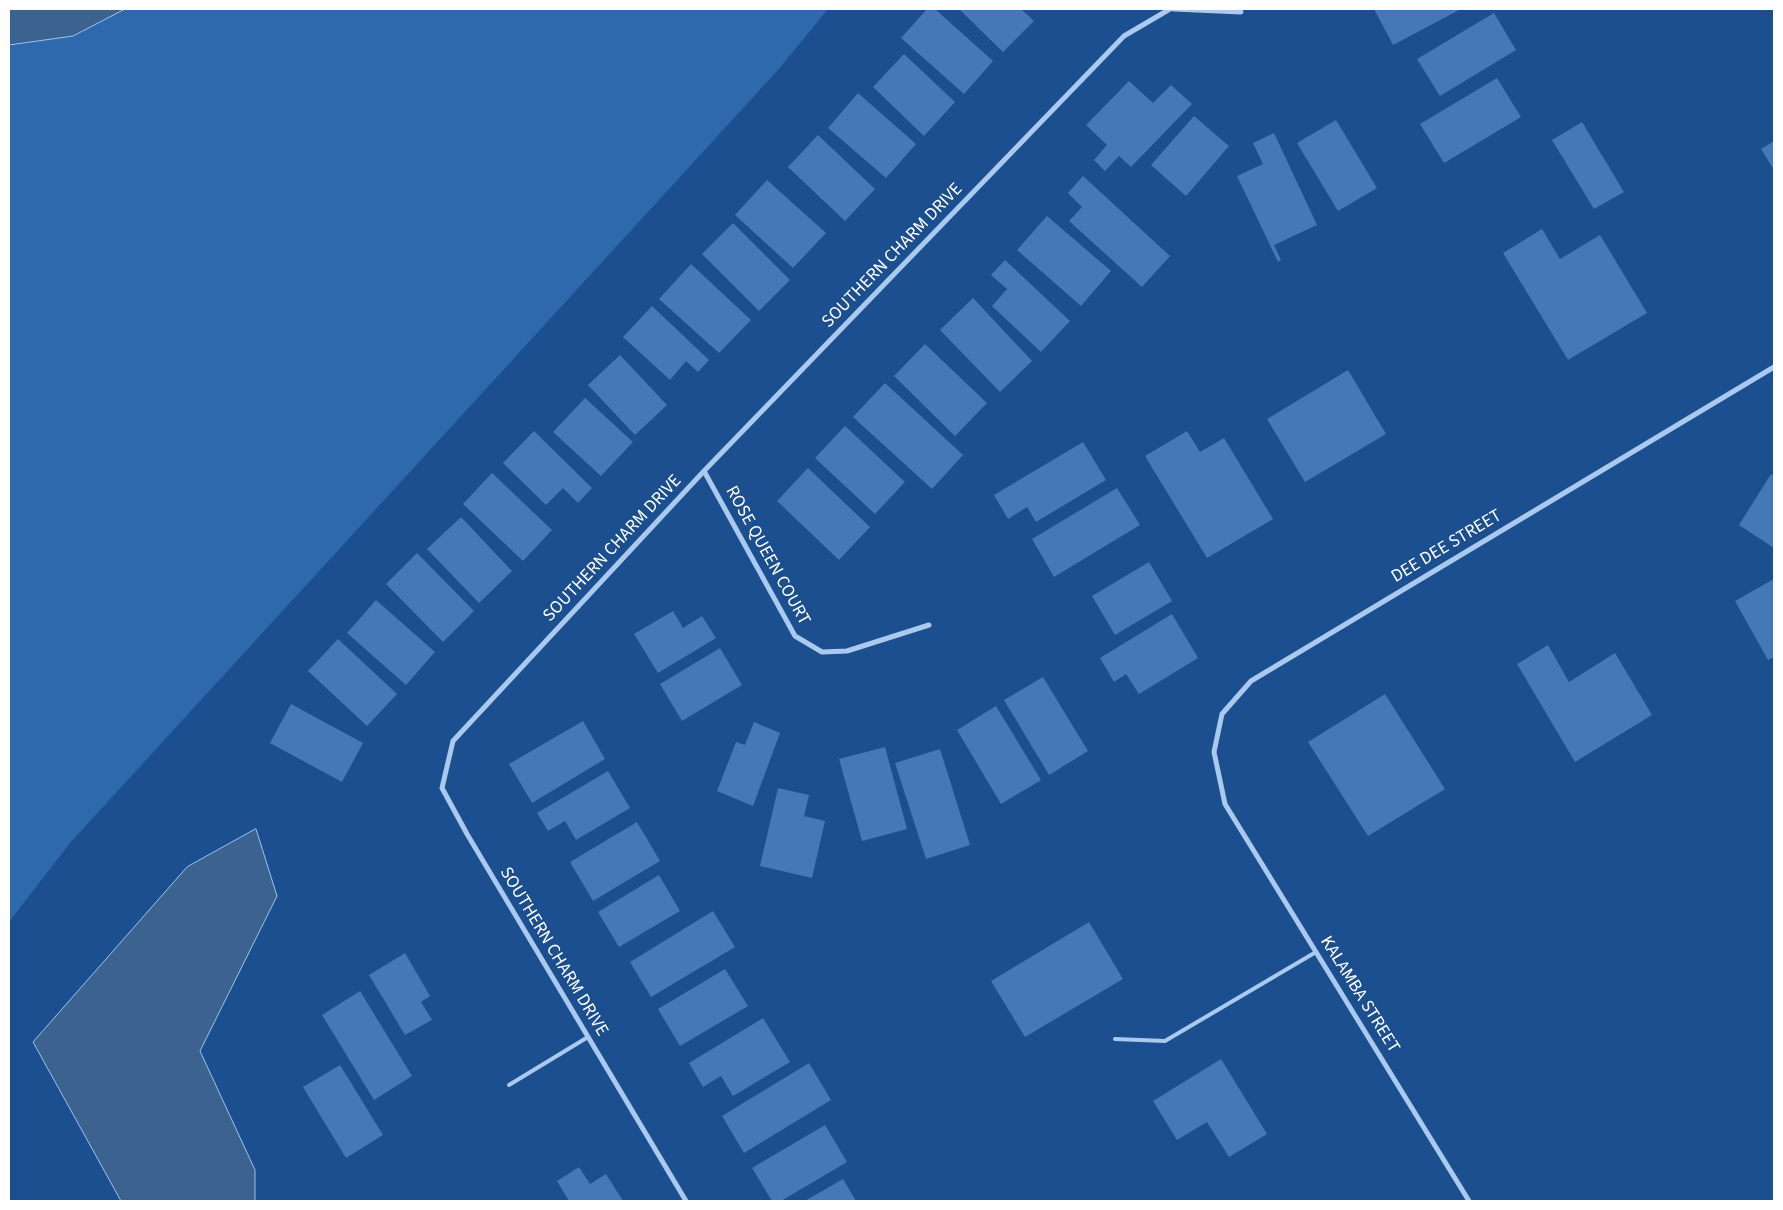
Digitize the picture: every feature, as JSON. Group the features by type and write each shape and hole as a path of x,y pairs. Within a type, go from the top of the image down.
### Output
{"street":[{"name":"SOUTHERN CHARM DRIVE","path":"686,1201 467,834 442,788 453,741 704,471 1124,36 1170,9"},
{"path":"1174,9 1241,12"},
{"name":"DEE DEE STREET","path":"1225,804 1214,752 1222,714 1251,681 1774,367"},
{"name":"ROSE QUEEN COURT","path":"704,471 795,636 822,652 847,651 929,625"},
{"name":"KALAMBA STREET","path":"1225,804 1469,1201"}],"lane":[{"path":"1115,1039 1165,1041 1316,952"},
{"path":"509,1085 588,1037"}],"shaded area":[{"path":"9,9 125,9 73,36 9,45"},
{"path":"125,9 828,9 778,70 70,843 9,922 9,45 73,36"},
{"path":"256,829 277,896 200,1051 255,1170 255,1201 121,1201 33,1042 187,867"}],"building":[{"path":"927,9 935,9 993,61 964,94 901,38"},
{"path":"959,9 1021,9 1034,21 1003,52"},
{"path":"1374,9 1461,9 1393,45"},
{"path":"1494,13 1516,50 1440,96 1417,59"},
{"path":"904,54 955,102 924,136 873,87"},
{"path":"1497,78 1521,117 1444,163 1420,124"},
{"path":"1129,81 1153,103 1171,85 1192,104 1131,167 1119,156 1105,171 1094,160 1107,145 1086,125"},
{"path":"858,93 916,144 886,178 828,128"},
{"path":"1194,116 1229,146 1186,196 1151,165"},
{"path":"1336,120 1377,188 1338,211 1297,143"},
{"path":"1582,122 1624,192 1594,209 1552,140"},
{"path":"1274,133 1317,225 1274,245 1281,260 1278,262 1237,176 1263,164 1253,143"},
{"path":"818,135 875,189 845,221 788,167"},
{"path":"1774,141 1774,170 1761,149"},
{"path":"1083,176 1170,256 1142,287 1069,221 1082,207 1068,193"},
{"path":"767,180 826,233 793,268 735,215"},
{"path":"1047,216 1111,271 1081,306 1017,250"},
{"path":"733,223 790,280 759,311 702,254"},
{"path":"1542,229 1560,259 1600,235 1647,313 1568,360 1503,253"},
{"path":"1005,260 1070,321 1041,352 992,306 1007,289 991,275"},
{"path":"691,264 751,320 719,353 659,299"},
{"path":"973,298 1032,361 1000,392 940,330"},
{"path":"652,306 709,360 698,372 686,361 670,380 623,337"},
{"path":"925,344 987,403 955,436 894,376"},
{"path":"620,355 667,405 635,435 588,385"},
{"path":"1348,370 1386,434 1305,482 1267,419"},
{"path":"885,383 963,455 932,489 853,417"},
{"path":"585,398 633,442 601,476 553,432"},
{"path":"845,426 905,482 875,514 815,458"},
{"path":"534,431 592,488 578,503 563,488 546,505 503,463"},
{"path":"1187,431 1200,452 1224,438 1273,519 1207,558 1145,456"},
{"path":"1083,442 1106,480 1036,522 1027,507 1008,519 994,495"},
{"path":"808,468 870,527 839,560 777,501"},
{"path":"492,473 552,530 523,561 463,504"},
{"path":"1771,474 1774,476 1774,548 1739,525"},
{"path":"1117,488 1140,525 1054,577 1032,539"},
{"path":"461,517 512,571 479,603 427,549"},
{"path":"417,553 474,611 443,642 386,584"},
{"path":"1149,562 1172,601 1115,635 1092,596"},
{"path":"1774,579 1774,657 1768,660 1735,601"},
{"path":"376,600 435,652 406,685 347,633"},
{"path":"673,611 683,628 702,616 716,638 658,673 634,634"},
{"path":"1172,614 1198,658 1139,694 1126,674 1114,682 1100,658"},
{"path":"338,639 397,694 367,726 308,671"},
{"path":"1548,645 1569,682 1615,653 1652,715 1575,762 1517,664"},
{"path":"720,648 742,685 682,721 660,684"},
{"path":"1043,677 1088,751 1049,775 1004,700"},
{"path":"1385,694 1445,789 1368,836 1308,742"},
{"path":"291,704 363,743 342,782 270,743"},
{"path":"996,706 1041,780 1001,804 957,730"},
{"path":"583,721 605,759 532,803 509,764"},
{"path":"754,722 780,733 753,806 717,791 736,742 745,745"},
{"path":"885,747 907,829 862,841 839,759"},
{"path":"940,749 970,845 926,859 895,763"},
{"path":"608,771 630,808 576,840 565,821 548,831 537,813"},
{"path":"778,788 809,795 804,816 825,821 812,878 760,866"},
{"path":"637,822 660,861 593,901 570,862"},
{"path":"659,875 680,911 619,947 598,912"},
{"path":"713,911 735,947 651,997 630,962"},
{"path":"1089,922 1123,979 1025,1037 991,981"},
{"path":"405,953 430,996 421,1002 432,1020 405,1035 369,975"},
{"path":"725,969 748,1006 680,1046 658,1009"},
{"path":"360,991 412,1076 374,1100 322,1015"},
{"path":"763,1018 790,1062 733,1096 721,1076 703,1087 689,1063"},
{"path":"1221,1059 1267,1134 1229,1157 1207,1122 1177,1140 1153,1101"},
{"path":"809,1063 831,1100 744,1153 722,1116"},
{"path":"340,1065 383,1135 346,1158 303,1087"},
{"path":"825,1125 847,1162 781,1201 772,1201 752,1168"},
{"path":"579,1167 590,1184 606,1174 623,1201 569,1201 557,1181"},
{"path":"843,1179 856,1201 805,1201"}]}
